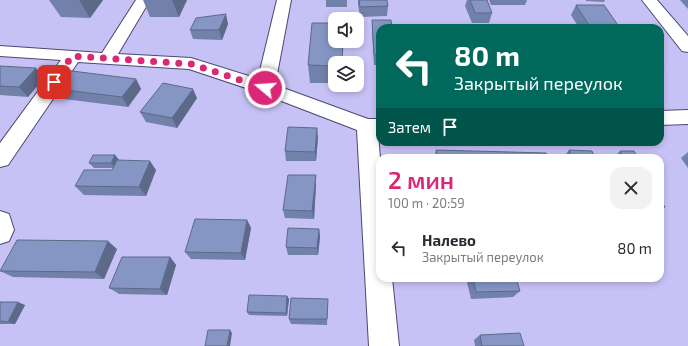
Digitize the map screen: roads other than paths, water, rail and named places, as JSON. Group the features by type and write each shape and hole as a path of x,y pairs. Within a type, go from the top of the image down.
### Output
{"street":[{"path":"107,58 143,0"},
{"path":"265,88 284,0"},
{"path":"649,0 688,47"},
{"path":"0,50 191,64 373,126 376,186"},
{"path":"0,159 72,56"},
{"path":"664,118 688,117"},
{"path":"0,222 2,230 0,233"},
{"path":"381,282 384,346"}]}
